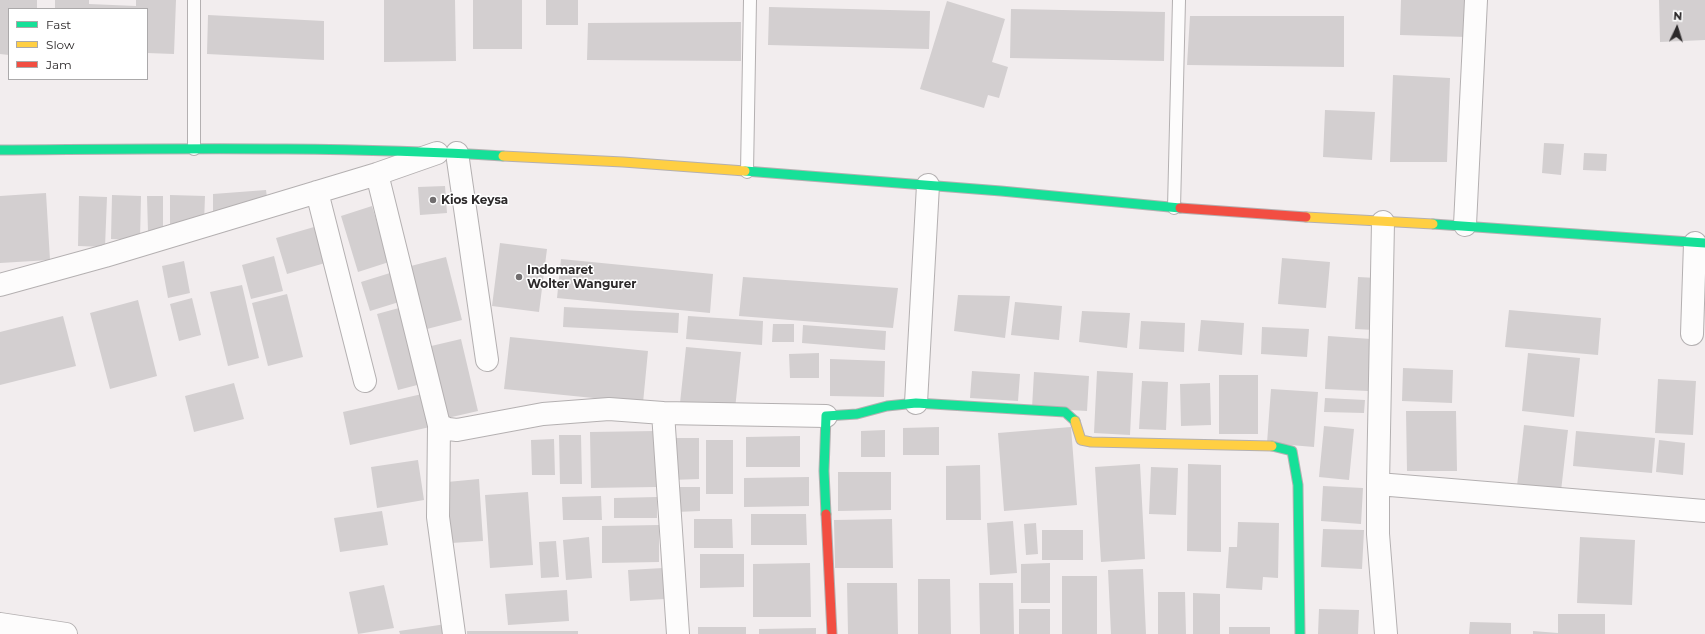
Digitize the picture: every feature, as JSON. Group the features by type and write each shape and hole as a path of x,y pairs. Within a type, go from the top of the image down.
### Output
{"main road":[{"path":"0,150 194,149 448,153 623,162 1000,191 1174,208 1382,222 1464,225 1700,243"},
{"path":"832,634 824,471 826,416 857,414 887,406 916,403 1065,412 1074,418 1081,440 1091,442 1269,446 1292,451 1298,484 1300,634"}],"street":[{"path":"1464,225 1476,0"},
{"path":"0,285 105,256 448,153 487,360"},
{"path":"377,174 439,425 438,517 454,634"},
{"path":"916,403 928,185"},
{"path":"318,192 365,381"},
{"path":"1382,222 1378,534 1386,634"},
{"path":"1692,334 1700,243"},
{"path":"439,425 448,429 457,430 543,414 609,409 663,413 826,416"},
{"path":"663,413 678,634"},
{"path":"1378,484 1705,511"},
{"path":"0,624 66,634"}],"lane":[{"path":"194,0 194,149"},
{"path":"747,172 750,0"},
{"path":"1174,208 1179,0"}],"building":[{"path":"0,0 37,0 37,8 8,8 8,55 0,54"},
{"path":"55,0 89,0 89,4 136,6 136,0 176,0 174,54 148,53 148,8 55,8"},
{"path":"384,0 455,0 456,61 384,62"},
{"path":"473,0 522,0 522,49 473,49"},
{"path":"546,0 578,0 578,25 546,25"},
{"path":"1401,0 1468,0 1467,37 1400,35"},
{"path":"1659,0 1705,0 1705,40 1660,42"},
{"path":"947,1 1005,19 992,62 1008,67 999,98 988,95 984,108 920,89"},
{"path":"769,7 930,11 929,49 768,45"},
{"path":"1011,9 1165,12 1164,61 1010,58"},
{"path":"208,15 324,21 324,60 207,54"},
{"path":"1190,16 1344,16 1344,67 1187,65"},
{"path":"741,22 741,61 587,60 588,23"},
{"path":"1393,75 1450,78 1447,162 1390,162"},
{"path":"1325,110 1375,112 1372,160 1323,157"},
{"path":"1544,143 1564,144 1561,175 1542,173"},
{"path":"1584,153 1607,154 1606,171 1583,170"},
{"name":"Kios Keysa","path":"445,186 447,213 420,215 418,187"},
{"path":"266,190 268,205 213,217 213,194"},
{"path":"46,193 50,260 0,263 0,196"},
{"path":"112,195 141,196 140,240 111,239"},
{"path":"170,195 205,196 204,223 170,229"},
{"path":"79,196 107,197 105,247 78,246"},
{"path":"147,196 163,196 163,232 148,232"},
{"path":"372,206 389,262 358,272 341,216"},
{"path":"321,225 332,261 287,274 276,238"},
{"name":"Indomaret Wolter Wangurer","path":"500,243 547,249 539,312 492,306"},
{"path":"274,256 283,291 251,299 242,265"},
{"path":"446,257 462,320 419,331 403,268"},
{"path":"1282,258 1330,262 1326,308 1278,304"},
{"path":"561,259 713,274 710,313 557,298"},
{"path":"184,261 190,293 168,298 162,266"},
{"path":"390,273 399,302 370,311 361,282"},
{"path":"743,277 898,288 893,328 739,316"},
{"path":"1358,277 1377,278 1374,330 1355,329"},
{"path":"242,285 259,358 228,366 210,292"},
{"path":"287,294 303,357 268,366 252,303"},
{"path":"958,295 1010,296 1005,338 954,331"},
{"path":"192,298 201,335 179,341 170,304"},
{"path":"138,300 157,376 110,389 90,313"},
{"path":"1015,302 1062,306 1059,340 1011,335"},
{"path":"564,307 679,313 678,333 563,327"},
{"path":"399,308 421,384 398,390 377,314"},
{"path":"1509,310 1601,318 1598,355 1505,347"},
{"path":"1082,311 1130,313 1127,348 1079,342"},
{"path":"63,316 76,366 0,385 0,332"},
{"path":"688,316 763,321 762,345 686,339"},
{"path":"1201,320 1244,323 1242,355 1198,351"},
{"path":"1141,321 1185,323 1184,352 1139,349"},
{"path":"773,324 794,324 794,342 772,342"},
{"path":"803,325 886,331 885,350 802,343"},
{"path":"1262,327 1309,329 1307,357 1261,354"},
{"path":"1328,336 1371,339 1368,391 1325,389"},
{"path":"510,337 648,351 643,403 504,389"},
{"path":"461,339 478,411 443,419 427,347"},
{"path":"686,347 741,352 735,409 680,403"},
{"path":"819,353 819,378 790,378 789,354"},
{"path":"1528,353 1580,358 1574,417 1522,411"},
{"path":"830,359 885,361 884,397 830,396"},
{"path":"1403,368 1453,370 1452,403 1402,401"},
{"path":"972,371 1020,374 1018,401 970,398"},
{"path":"1097,371 1133,373 1130,435 1094,433"},
{"path":"1034,372 1089,376 1087,411 1032,408"},
{"path":"1219,375 1258,375 1258,434 1219,434"},
{"path":"1658,379 1696,381 1693,435 1655,433"},
{"path":"1142,381 1168,382 1166,430 1139,429"},
{"path":"234,383 244,419 194,432 185,396"},
{"path":"1210,383 1211,425 1181,426 1180,384"},
{"path":"1271,389 1318,392 1314,447 1267,443"},
{"path":"422,394 430,427 350,445 343,412"},
{"path":"1325,398 1365,400 1364,413 1324,412"},
{"path":"1406,411 1456,411 1457,471 1407,471"},
{"path":"1524,425 1568,430 1561,491 1517,486"},
{"path":"1324,426 1354,429 1349,480 1319,477"},
{"path":"939,427 939,455 903,455 903,428"},
{"path":"1071,427 1077,505 1004,511 998,433"},
{"path":"885,430 885,457 861,457 861,431"},
{"path":"655,431 656,487 591,488 590,432"},
{"path":"1576,431 1655,438 1652,473 1573,466"},
{"path":"559,435 581,435 582,484 560,484"},
{"path":"800,436 800,467 746,467 746,437"},
{"path":"671,438 699,438 699,479 671,480"},
{"path":"554,439 555,475 532,475 531,440"},
{"path":"706,440 733,440 733,494 706,494"},
{"path":"1659,440 1685,443 1683,475 1656,472"},
{"path":"418,460 424,500 377,508 371,467"},
{"path":"1140,464 1145,559 1101,562 1095,467"},
{"path":"1188,464 1221,465 1221,552 1187,551"},
{"path":"980,465 981,520 946,520 946,466"},
{"path":"1151,467 1178,468 1176,515 1149,514"},
{"path":"838,472 891,472 891,510 838,511"},
{"path":"809,477 809,506 744,507 744,478"},
{"path":"479,479 483,541 451,543 447,482"},
{"path":"1323,486 1363,488 1361,524 1321,521"},
{"path":"676,487 700,487 700,511 676,512"},
{"path":"528,492 533,565 490,568 485,495"},
{"path":"601,496 602,520 563,520 562,497"},
{"path":"657,497 657,518 614,518 614,498"},
{"path":"382,511 388,545 340,552 334,518"},
{"path":"751,514 806,514 807,545 751,545"},
{"path":"694,519 732,519 733,548 694,548"},
{"path":"892,519 893,568 835,568 834,520"},
{"path":"1013,521 1017,573 990,575 987,523"},
{"path":"1238,522 1279,523 1278,578 1263,577 1262,590 1226,588 1229,547 1237,547"},
{"path":"1036,523 1038,554 1026,555 1024,524"},
{"path":"659,525 659,562 602,563 602,526"},
{"path":"1323,529 1364,530 1362,569 1321,567"},
{"path":"1042,530 1083,530 1083,560 1042,560"},
{"path":"589,537 592,578 566,580 563,540"},
{"path":"1580,537 1635,540 1632,605 1577,603"},
{"path":"556,541 559,577 541,578 539,542"},
{"path":"700,554 744,554 744,587 700,588"},
{"path":"810,563 811,617 753,617 753,564"},
{"path":"1050,563 1050,603 1021,603 1021,564"},
{"path":"663,568 665,599 630,601 628,570"},
{"path":"1143,569 1146,634 1111,634 1108,570"},
{"path":"1062,576 1097,576 1097,634 1062,634"},
{"path":"918,579 950,579 951,634 918,634"},
{"path":"847,583 897,583 898,634 848,634"},
{"path":"979,583 1013,583 1014,634 980,634"},
{"path":"384,585 394,628 358,634 349,592"},
{"path":"567,590 569,621 508,625 505,594"},
{"path":"1158,592 1185,592 1186,634 1158,634"},
{"path":"1193,593 1220,594 1220,634 1193,634"},
{"path":"1019,609 1050,609 1050,634 1019,634"},
{"path":"1319,609 1359,610 1358,634 1318,634"},
{"path":"1558,614 1605,614 1605,634 1533,634 1533,631 1558,633"},
{"path":"1470,622 1511,623 1511,634 1469,634"},
{"path":"446,624 447,634 400,634 399,631"},
{"path":"698,627 746,627 746,634 698,634"},
{"path":"1229,627 1270,627 1270,634 1229,634"},
{"path":"816,628 816,634 759,634 759,629"},
{"path":"467,631 578,631 578,634 467,634"}],"traffic: fast":[{"path":"0,150 315,149 503,156"},
{"path":"745,171 1001,191 1180,208"},
{"path":"1433,224 1705,243"},
{"path":"826,514 824,471 826,416 857,414 887,406 916,403 1065,412 1075,421"},
{"path":"1272,446 1292,451 1298,485 1300,634"}],"traffic: slow":[{"path":"503,156 623,162 745,171"},
{"path":"1306,217 1433,224"},
{"path":"1075,421 1081,440 1091,442 1272,446"}],"traffic: jam":[{"path":"1180,208 1306,217"},
{"path":"826,514 832,634"}],"place":[{"name":"Kios Keysa","path":"433,200"},
{"name":"Indomaret Wolter Wangurer","path":"519,277"}]}
